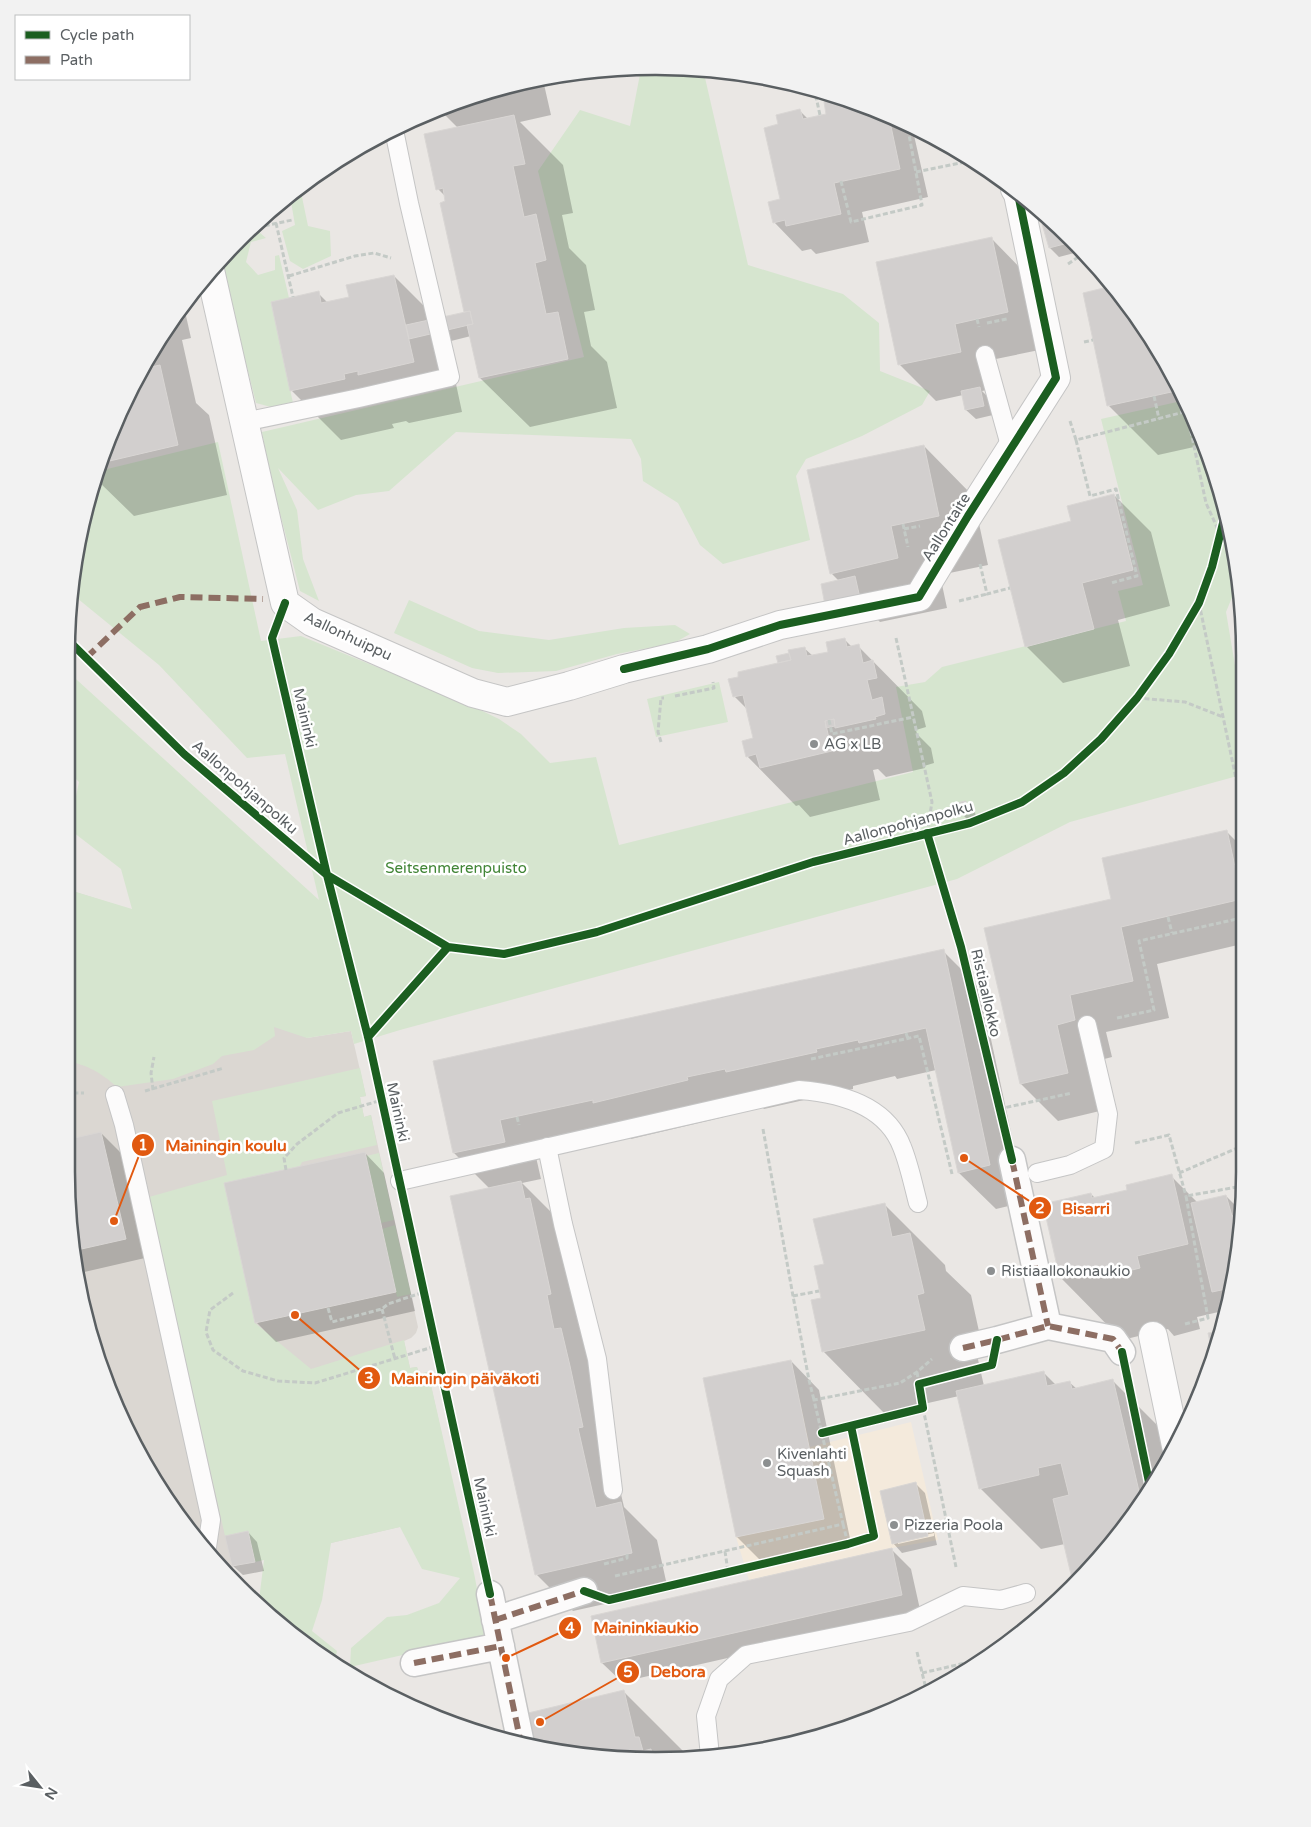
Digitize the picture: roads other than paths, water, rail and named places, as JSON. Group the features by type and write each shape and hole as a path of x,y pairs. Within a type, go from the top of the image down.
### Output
{"street":[{"name":"Aallontaite","path":"624,669 708,648 780,625 919,597 1056,378 1020,204"},
{"name":"Aallonhuippu","path":"212,281 285,603 312,622 473,693 507,702 624,669"},
{"path":"1012,1160 1048,1326"},
{"path":"963,1348 1048,1326 1113,1339 1122,1352"},
{"path":"1153,1336 1173,1433"},
{"path":"495,1620 584,1591"},
{"path":"490,1594 519,1735"},
{"path":"414,1663 501,1646"}],"lane":[{"path":"244,422 450,377 409,204 395,137"},
{"path":"985,355 1011,450"},
{"path":"1037,1173 1070,1164 1104,1148 1108,1114 1087,1025"},
{"path":"400,1181 799,1090 825,1092 858,1102 884,1118 902,1145 918,1203"},
{"path":"114,1095 124,1125 211,1520 209,1541"},
{"path":"548,1147 563,1224 597,1359 613,1490"},
{"path":"709,1749 706,1716 719,1679 746,1655 909,1622 963,1596 1002,1600 1026,1593"}],"place":[{"name":"AG x LB","path":"814,744"},
{"name":"Bisarri","path":"964,1158"},
{"name":"Mainingin koulu","path":"114,1221"},
{"name":"Ristiaallokonaukio","path":"991,1271"},
{"name":"Mainingin päiväkoti","path":"295,1315"},
{"name":"Kivenlahti Squash","path":"767,1463"},
{"name":"Pizzeria Poola","path":"894,1525"},
{"name":"Maininkiaukio","path":"506,1658"},
{"name":"Debora","path":"540,1722"}],"park label":[{"name":"Seitsenmerenpuisto","path":"456,868"}]}
